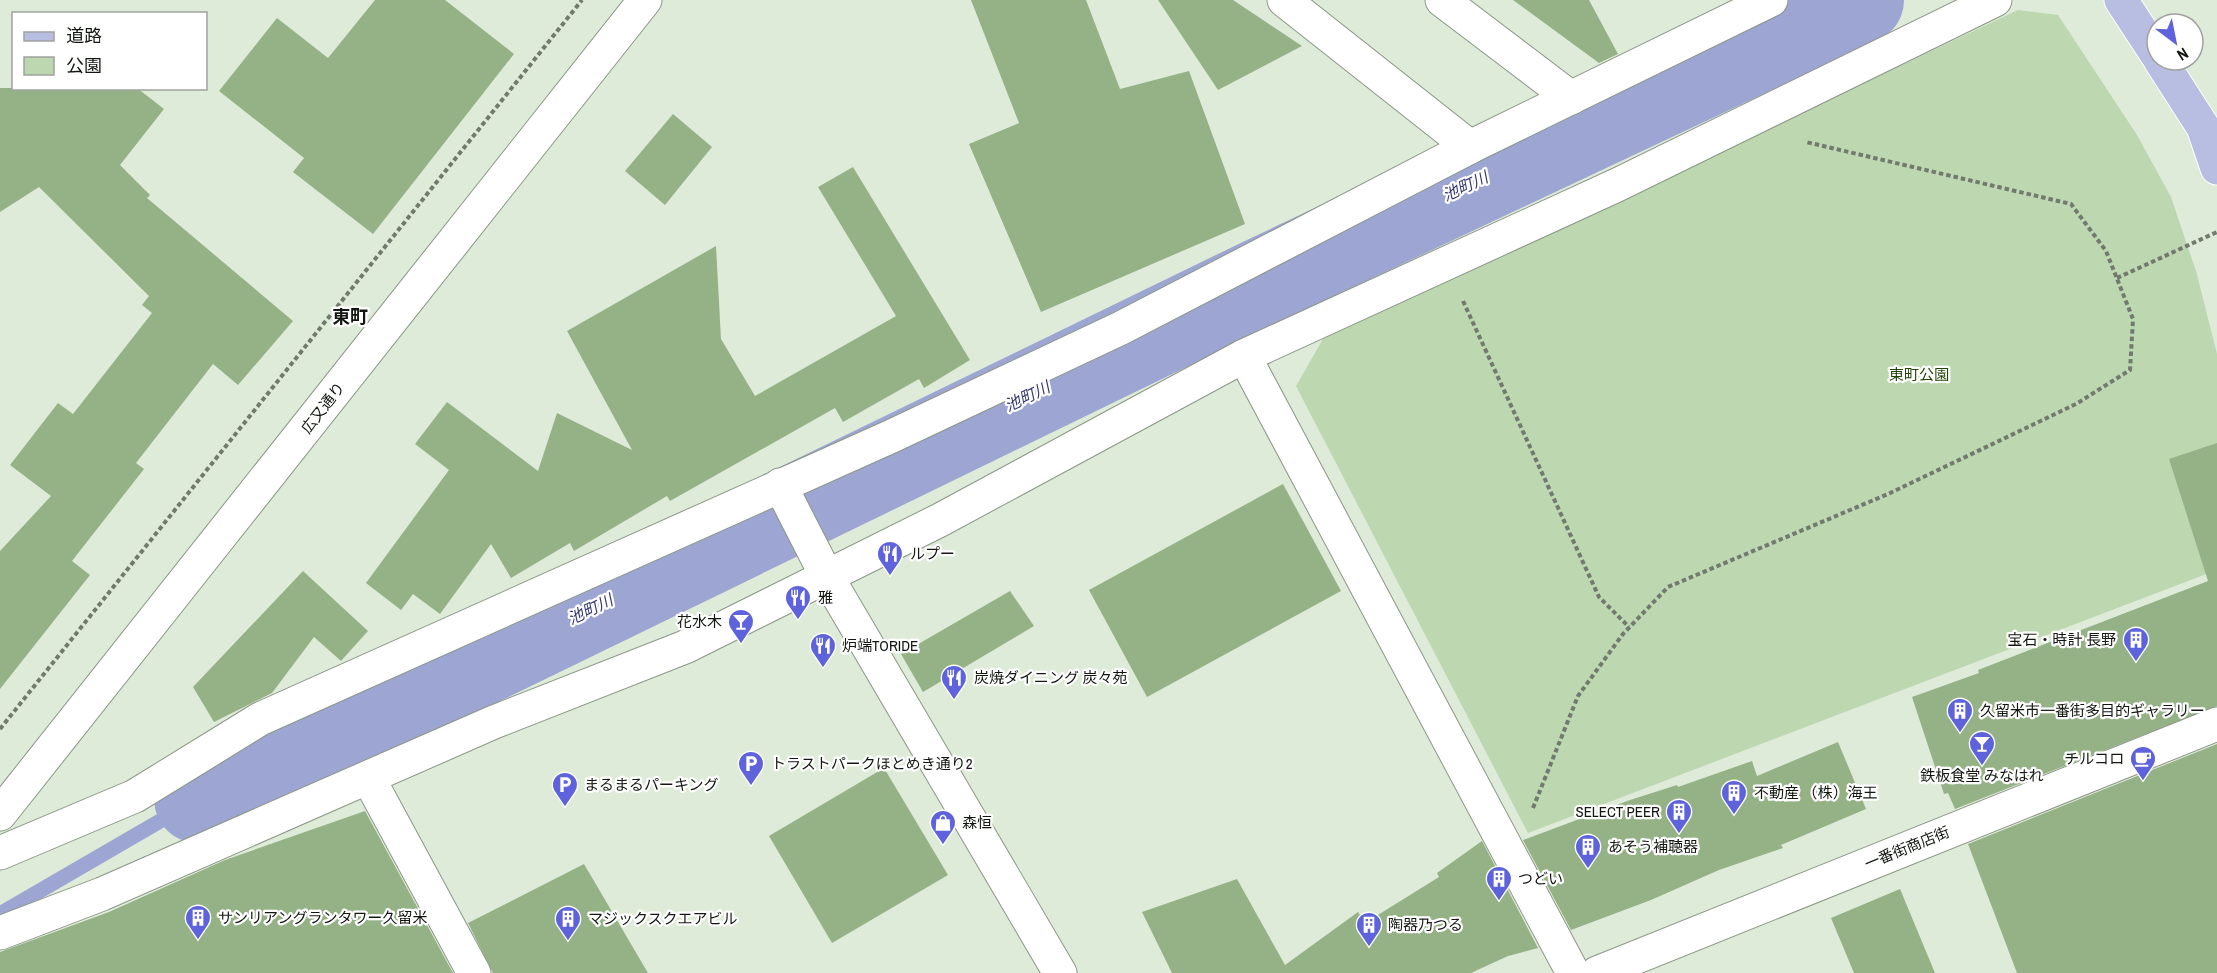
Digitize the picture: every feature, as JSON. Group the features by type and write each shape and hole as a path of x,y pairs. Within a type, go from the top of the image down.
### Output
{"main road":[{"path":"2121,0 2145,37"},
{"path":"2168,72 2203,127 2217,168"}],"street":[{"name":"広又通り","path":"0,814 645,0"},
{"path":"1284,0 1470,147"},
{"path":"1442,0 1571,98"},
{"path":"0,853 135,796 260,719 892,436 1121,328 1470,147 1771,0"},
{"path":"0,933 102,894 369,779 494,722 685,646 940,520 1244,356 1738,126 1995,0"},
{"path":"1244,356 1573,973"},
{"path":"780,485 826,575 1060,973"},
{"name":"一番街商店街","path":"1597,973 2217,723"},
{"path":"369,779 474,973"}],"path":[{"path":"0,729 582,0"},
{"path":"1512,860 1578,696 1629,627 1668,587 1888,494 2076,404 2130,370 2133,319 2106,251 2071,204 1738,126"},
{"path":"2117,278 2217,232"},
{"path":"1445,264 1599,597 1629,627"}],"green space":[{"name":"東町公園","path":"2018,10 2058,15 2137,135 2171,197 2196,271 2217,354 2217,570 1528,833 1296,386 1323,339"}],"building":[{"path":"375,0 445,0 514,54 373,234 293,172 304,158 219,91 277,18 328,58"},
{"path":"971,0 1086,0 1120,89 1189,71 1245,224 1041,312 969,144 1019,123"},
{"path":"1158,0 1233,0 1302,46 1218,90"},
{"path":"1513,0 1589,0 1618,54 1599,63"},
{"path":"0,88 12,88 12,90 140,90 164,109 120,165 150,195 147,198 293,321 238,385 213,364 136,463 144,469 72,561 90,575 0,689 0,551 51,496 10,465 58,403 73,414 152,313 142,305 149,296 39,187 0,212"},
{"path":"673,114 712,147 665,205 625,171"},
{"path":"853,167 970,360 924,388 919,379 843,422 835,408 670,501 667,496 574,551 570,543 511,578 491,544 440,614 413,594 401,610 366,583 449,470 415,444 447,402 538,471 557,413 632,450 567,331 716,246 721,339 755,396 896,316 818,187"},
{"path":"2217,443 2217,706 1955,809 1948,793 1944,794 1912,697 1979,673 1978,670 2208,581 2169,459"},
{"path":"1283,484 1341,591 1147,697 1089,590"},
{"path":"303,571 368,631 341,661 314,637 272,693 214,722 193,687"},
{"path":"1010,591 1034,626 923,692 901,654"},
{"path":"1838,742 1866,809 1781,845 1783,848 1719,870 1651,900 1571,930 1523,840 1630,800 1677,785 1678,787 1752,761 1757,776"},
{"path":"2217,744 2217,973 2017,973 1968,844"},
{"path":"884,768 948,875 832,943 769,836"},
{"path":"365,811 453,973 0,973 0,952 109,912 225,860"},
{"path":"1482,841 1538,948 1508,956 1471,973 1172,973 1142,912 1237,879 1285,965 1358,912 1365,923 1439,877 1437,873"},
{"name":"マジックスクエアビル","path":"584,864 648,973 493,973 468,923"},
{"path":"1900,889 1935,973 1854,973 1831,918"}],"waterway":[{"name":"池町川","path":"198,799 1263,281 1860,0"},
{"path":"0,914 198,799"}],"place":[{"name":"ルプー","path":"890,577"},
{"name":"雅","path":"798,621"},
{"name":"花水木","path":"741,645"},
{"name":"宝石・時計 長野","path":"2136,663"},
{"name":"炉端TORIDE","path":"823,669"},
{"name":"炭焼ダイニング 炭々苑","path":"954,701"},
{"name":"久留米市一番街多目的ギャラリー","path":"1960,734"},
{"name":"鉄板食堂 みなはれ","path":"1982,767"},
{"name":"チルコロ","path":"2143,782"},
{"name":"トラストパークほとめき通り2","path":"751,787"},
{"name":"まるまるパーキング","path":"565,808"},
{"name":"不動産 （株）海王","path":"1734,816"},
{"name":"SELECT PEER","path":"1679,835"},
{"name":"森恒","path":"943,846"},
{"name":"あそう補聴器","path":"1588,870"},
{"name":"つどい","path":"1499,902"},
{"name":"サンリアングランタワー久留米","path":"198,941"},
{"name":"マジックスクエアビル","path":"568,942"},
{"name":"陶器乃つる","path":"1369,948"}],"district":[{"name":"東町","path":"350,317"}]}
